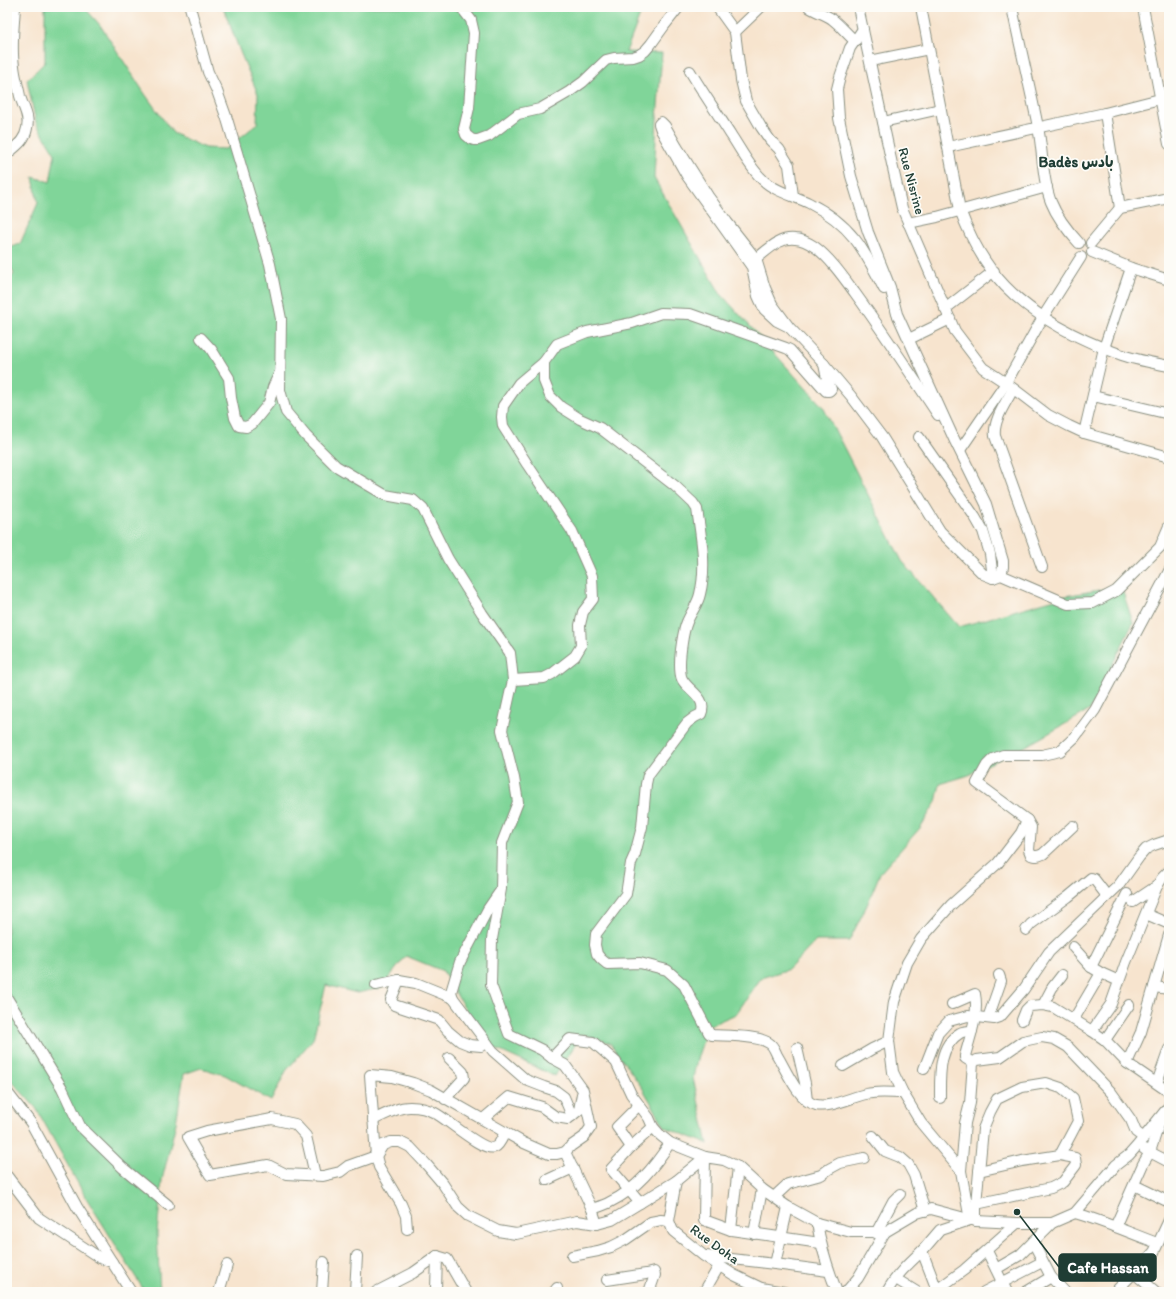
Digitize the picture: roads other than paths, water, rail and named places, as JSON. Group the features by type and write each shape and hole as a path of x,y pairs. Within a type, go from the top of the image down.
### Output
{"street":[{"path":"7,154 18,146 24,139 28,122 14,66 13,47 15,7"},
{"path":"190,7 208,72 217,91 227,119 270,264 281,319 280,390 286,412 306,436 336,466 385,495 414,500 424,509 448,559 482,613 510,653 514,680 502,730 514,778 518,802 502,843 501,889 492,939 491,985 509,1034 542,1050 552,1058 565,1065 583,1090 591,1127 584,1137 565,1152 549,1154 524,1143 431,1090 392,1077 370,1075 376,1156 379,1168 401,1204 406,1216 407,1229"},
{"path":"461,7 471,20 474,34 469,108 464,132 471,139 478,140 489,136 518,114 540,109 569,92 583,82 606,60 639,55 651,44 679,7"},
{"path":"717,7 735,32 741,80 746,100 761,127 770,140 779,149 789,165 793,196"},
{"path":"735,32 760,7"},
{"path":"809,7 839,24 855,41"},
{"name":"Rue Nisrine","path":"858,7 902,208 955,331 983,368 1048,415 1084,433 1169,456"},
{"path":"922,7 960,210 968,230 983,256 1005,285 1043,318 1104,348 1123,355 1169,366"},
{"path":"1012,7 1038,128 1047,187 1051,203 1070,233 1079,243"},
{"path":"1143,7 1169,144"},
{"path":"863,29 850,48 844,63 837,89 837,106 851,176 868,232 890,287 897,314"},
{"path":"870,61 929,49"},
{"path":"690,71 756,172 769,185 811,204 848,229 867,256 909,339 954,439 986,504 1003,561 1003,568 997,576"},
{"path":"948,147 1105,113 1160,99"},
{"path":"883,122 940,109"},
{"path":"1105,113 1120,208"},
{"path":"789,326 777,321 764,309 758,296 752,267 680,165 661,130 659,124 661,122 665,126 708,196 756,259 772,304 789,326 851,396 882,437 940,531 983,574 997,576 1068,604 1092,603 1116,592 1160,547 1169,526"},
{"path":"908,223 1047,187"},
{"path":"1081,257 1088,257 1091,247 1120,208 1169,198"},
{"path":"756,259 778,242 790,239 805,241 822,253 844,277 875,320 954,439"},
{"path":"1081,257 1077,252 1077,246 1084,240 1091,247 1131,268 1169,280"},
{"path":"1042,567 994,430 1009,386 1043,318 1081,257"},
{"path":"1084,433 1104,348 1131,268"},
{"path":"945,309 994,271"},
{"path":"514,680 544,678 552,674 575,656 581,646 580,625 583,612 593,599 592,576 572,531 503,426 503,406 519,383 544,362 557,344 587,332 632,323 662,313 690,314 790,350 826,391 829,391 831,389 824,364"},
{"path":"909,339 950,320"},
{"path":"201,338 211,349 229,378 235,418 239,426 246,427 252,424 269,403 273,387 280,373"},
{"path":"544,362 544,381 550,396 561,407 580,419 600,428 674,486 693,503 696,509 703,553 700,595 687,622 681,647 680,663 682,679 699,697 703,710 701,714 694,717 687,723 648,775 642,827 631,863 626,894 596,934 594,940 597,954 607,964 640,963 667,970 684,985 709,1033 712,1035 760,1039 770,1044 798,1092 807,1100 818,1105 826,1105 879,1092 903,1094"},
{"path":"960,450 1009,386"},
{"path":"1093,396 1169,414"},
{"path":"919,437 975,517 983,531 997,576"},
{"path":"1074,826 1043,854 1035,857 1029,850 1031,827 1027,820 977,783 993,759 1003,755 1042,755 1060,751 1075,737 1095,710 1169,570"},
{"path":"961,1171 921,1123 903,1094 893,1072 889,1041 894,1002 907,963 921,939 952,905 998,863 1021,833 1027,820"},
{"path":"924,1069 938,1033 949,1021 968,1016 994,1019 1000,1017 1024,989 1049,952 1119,884 1146,849 1154,844 1169,840"},
{"path":"1092,1031 1111,1004 1126,962 1157,886 1168,874"},
{"path":"1026,930 1031,924 1091,878 1094,879 1107,896"},
{"path":"1119,884 1130,898 1169,924"},
{"path":"1091,967 1130,898 1157,886"},
{"path":"501,889 488,908 460,962 451,992 453,998 493,1051 526,1080 556,1091 564,1097 572,1116"},
{"path":"1127,1063 1141,1032 1169,934"},
{"path":"1073,947 1091,967 1119,981"},
{"path":"1074,1020 1101,973"},
{"path":"988,1018 1001,981 999,974"},
{"path":"1043,1005 1052,988 1062,975"},
{"path":"376,985 399,980 416,983 453,998"},
{"path":"399,980 390,1000 394,1004 439,1020 448,1032 460,1041 470,1045 481,1046 487,1043"},
{"path":"1154,987 1169,989"},
{"path":"952,1004 975,994 972,1031 965,1056 965,1058 972,1063"},
{"path":"7,998 62,1088 80,1126 123,1168 168,1205"},
{"path":"1022,1020 1026,1010 1030,1006 1043,1005 1053,1007 1092,1031 1104,1040 1127,1063 1169,1092"},
{"path":"1104,1040 1129,1005"},
{"path":"940,1098 940,1073 947,1047 959,1033 972,1031"},
{"path":"972,1063 977,1060 1000,1057 1023,1042 1042,1036 1054,1039 1068,1047 1111,1092 1131,1120 1140,1142 1150,1152 1169,1162"},
{"path":"552,1058 570,1039 593,1042 616,1062 631,1094 660,1135 670,1143 705,1157 724,1160 738,1167 762,1189 788,1207 817,1223 851,1232 880,1232 917,1213 931,1209 973,1220 1017,1223 1052,1223"},
{"path":"843,1066 889,1041"},
{"path":"797,1048 805,1083 807,1100"},
{"path":"1157,1083 1169,1049"},
{"path":"445,1099 464,1078 463,1072 449,1058"},
{"path":"972,1063 970,1103 965,1123 961,1171 973,1220"},
{"path":"973,1220 976,1204 983,1129 997,1099 1022,1087 1046,1083 1061,1088 1073,1098 1078,1121 1060,1155"},
{"path":"482,1119 509,1097 542,1107 556,1117 568,1119 579,1110 583,1090"},
{"path":"7,1092 31,1123 77,1208 131,1292"},
{"path":"631,1147 617,1127 639,1105"},
{"path":"996,1268 1020,1255 1052,1223 1075,1213 1116,1165 1129,1155 1169,1106"},
{"path":"373,1120 398,1109 410,1107 420,1109 434,1113 471,1138 490,1148 495,1148 498,1145 505,1132"},
{"path":"1115,1228 1143,1164 1150,1152 1161,1117"},
{"path":"315,1175 306,1136 294,1124 272,1119 207,1131 188,1137 210,1175 268,1165 286,1174 323,1176 340,1172 348,1166 376,1156 383,1145 391,1142 400,1142 410,1147 443,1184 458,1207 468,1216 498,1231 516,1234 577,1221 597,1224 612,1220 676,1181 705,1157"},
{"path":"640,1203 611,1169 631,1147 653,1127"},
{"path":"873,1136 884,1150 900,1157 908,1164 914,1175 925,1211"},
{"path":"592,1209 610,1202 643,1179 657,1163 670,1143"},
{"path":"565,1152 592,1209 597,1224"},
{"path":"976,1204 1051,1188 1063,1182 1076,1165 1075,1158 1060,1155 1022,1161 979,1171"},
{"path":"705,1157 704,1220 731,1230 820,1243"},
{"path":"774,1197 788,1184 821,1175 840,1163 864,1158"},
{"path":"731,1230 738,1167"},
{"path":"548,1180 573,1168"},
{"path":"7,1176 39,1218 95,1255 112,1262"},
{"path":"572,1256 611,1247 626,1240 651,1222 661,1220 669,1221 676,1181"},
{"path":"1134,1185 1169,1202"},
{"path":"754,1234 762,1189"},
{"path":"846,1292 858,1278 894,1201 900,1194"},
{"path":"775,1264 788,1207"},
{"path":"1075,1213 1157,1243"},
{"path":"887,1292 890,1285 906,1266 922,1251 940,1230 973,1220"},
{"path":"1115,1292 1154,1252 1169,1220"},
{"name":"Rue Doha","path":"669,1221 673,1231 719,1266 766,1291 784,1292"},
{"path":"817,1223 820,1243 828,1272 837,1292"},
{"path":"922,1251 935,1291 987,1251 1017,1223"},
{"path":"1033,1242 1051,1277 1064,1292"},
{"path":"987,1251 1004,1288"},
{"path":"355,1292 357,1256"},
{"path":"376,1292 413,1273 437,1256"},
{"path":"437,1256 437,1292"},
{"path":"437,1256 447,1259 466,1292"},
{"path":"704,1256 828,1272"},
{"path":"322,1292 324,1262"},
{"path":"984,1292 1004,1288 1042,1262"},
{"path":"219,1292 227,1265"},
{"path":"704,1292 719,1266"},
{"path":"607,1280 654,1272 655,1275 649,1292"},
{"path":"1134,1273 1156,1292"},
{"path":"1026,1292 1051,1277"},
{"path":"896,1279 917,1292"}],"place":[{"name":"Cafe Hassan","path":"1017,1212"}],"district":[{"name":"Badès بادس","path":"1076,162"}]}
